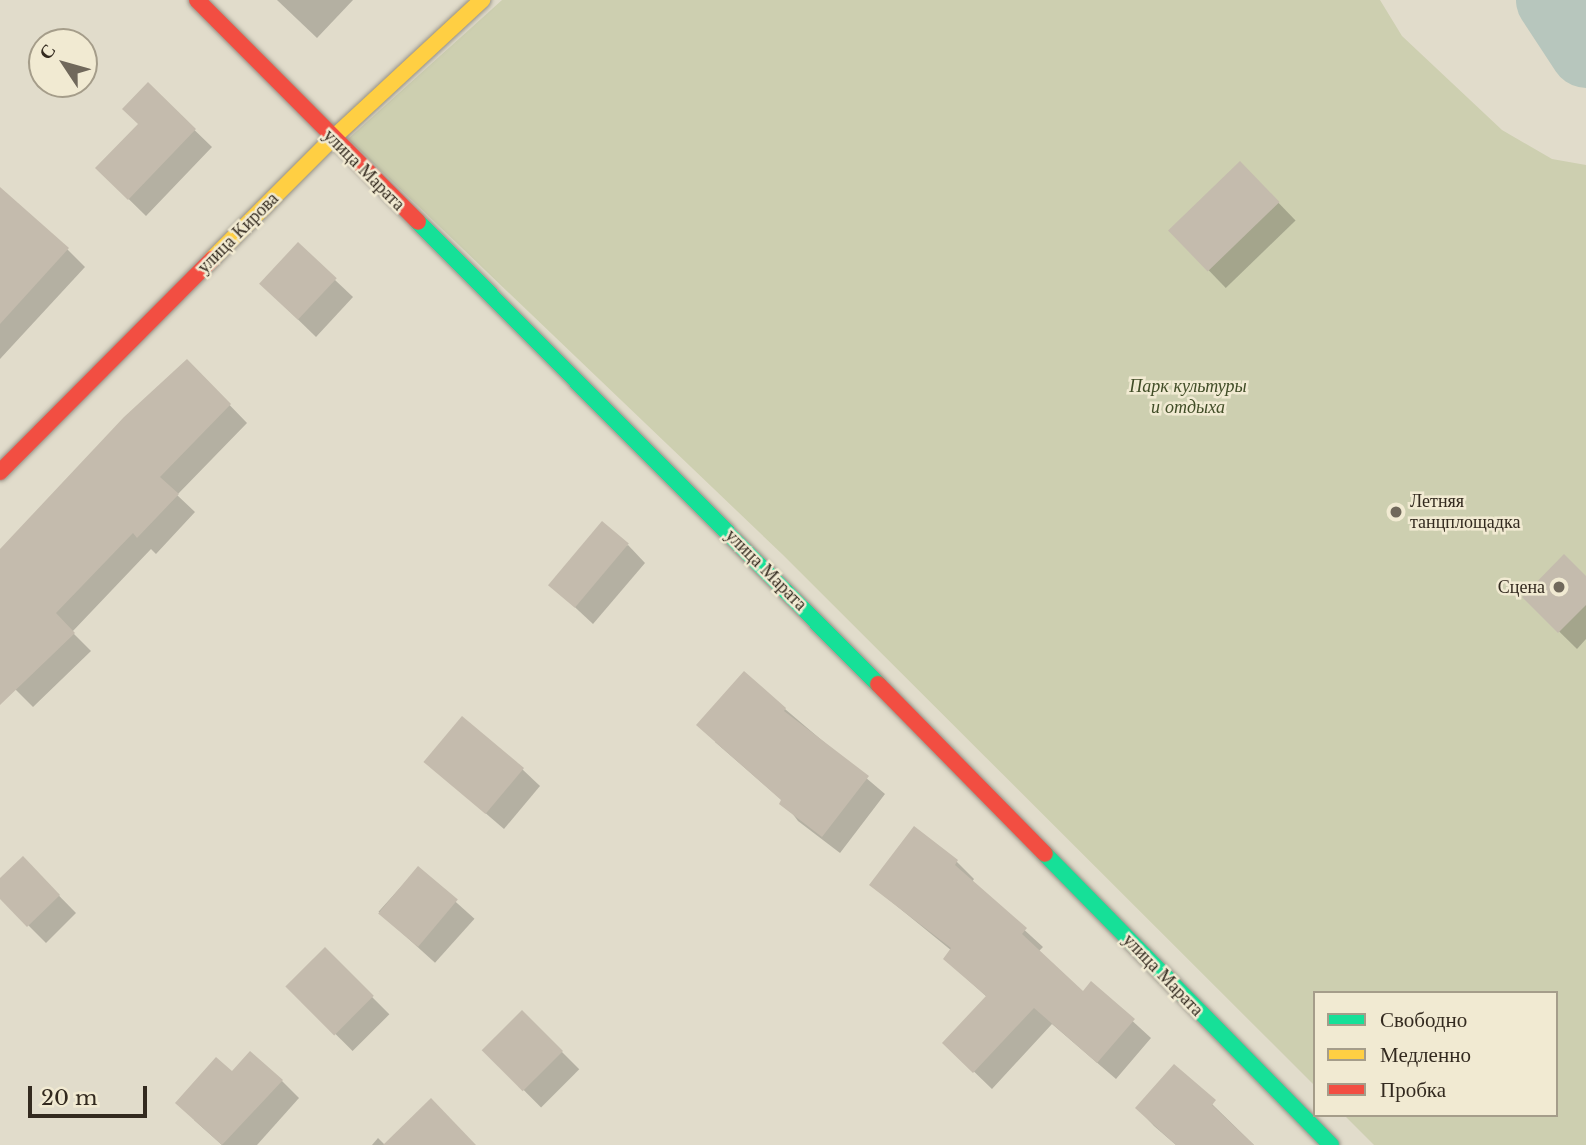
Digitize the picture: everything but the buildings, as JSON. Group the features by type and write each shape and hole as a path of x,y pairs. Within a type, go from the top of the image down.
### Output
{"street":[{"name":"улица Марата","path":"197,0 332,139 764,567 1331,1145"},
{"name":"улица Кирова","path":"0,472 332,139 482,0"}],"green space":[{"name":"Парк культуры и отдыха","path":"502,0 1380,0 1402,36 1502,130 1552,159 1586,165 1586,1145 1374,1145 1346,1117 1558,1117 1558,991 1313,991 1313,1084 782,554 348,139"}],"waterway":[{"path":"1552,0 1586,52"}],"traffic: fast":[{"path":"418,222 878,684"},
{"path":"1045,854 1331,1145"}],"traffic: slow":[{"path":"212,259 332,139 482,0"}],"traffic: jam":[{"path":"197,0 418,222"},
{"path":"0,472 212,259"},
{"path":"878,684 1045,854"}],"place":[{"name":"Летняя танцплощадка","path":"1396,512"},
{"name":"Сцена","path":"1559,587"}]}
